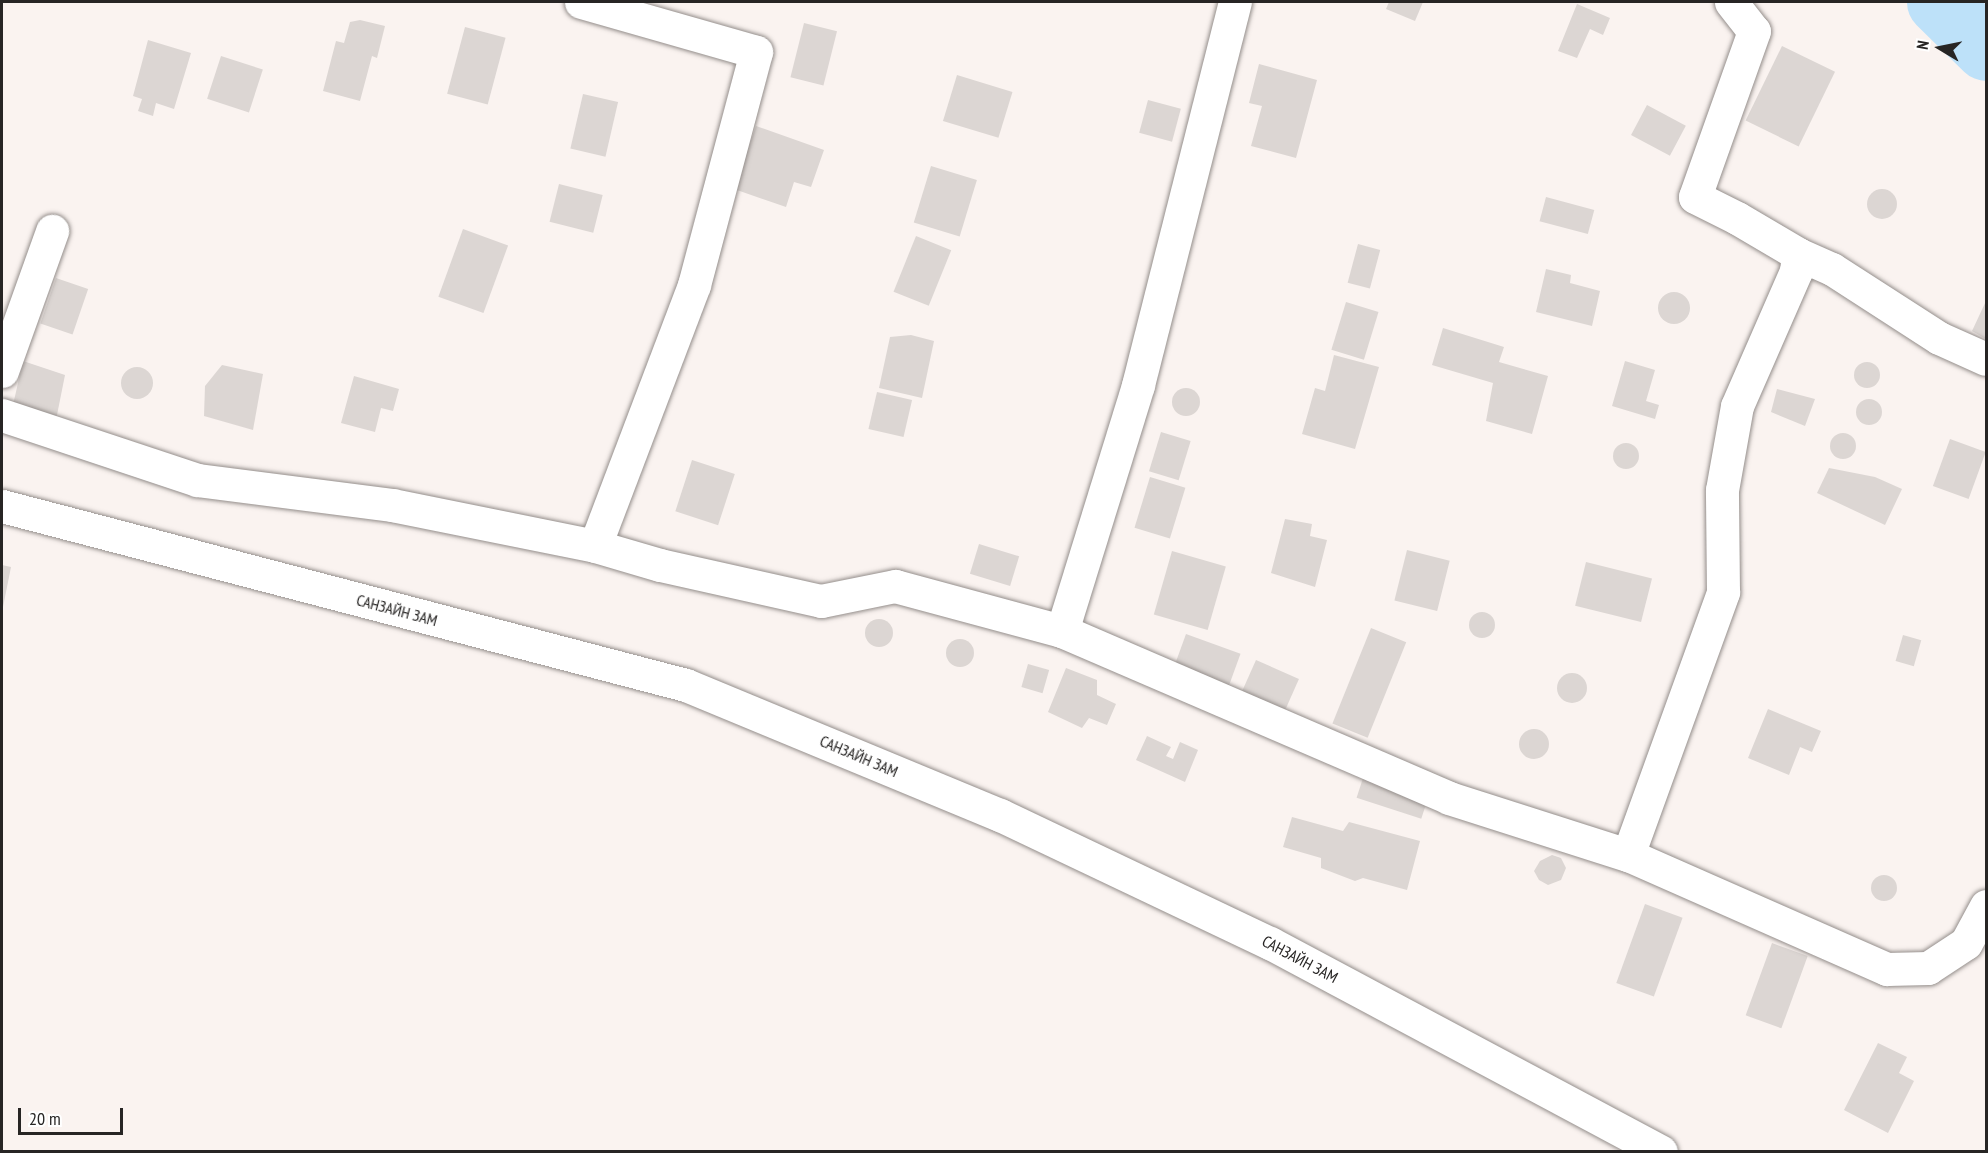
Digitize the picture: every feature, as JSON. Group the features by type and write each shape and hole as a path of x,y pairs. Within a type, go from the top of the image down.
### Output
{"street":[{"path":"581,2 756,52 694,285 595,546"},
{"path":"1062,631 1138,385 1235,2"},
{"path":"1731,2 1754,31 1695,198 1798,254 1832,268 1939,338 1986,359"},
{"path":"2,371 52,231"},
{"path":"1628,855 1723,592 1722,490 1737,406 1796,271 1798,254"},
{"path":"2,415 197,480 392,504 595,546 660,565 821,601 895,586 1062,631 1449,798 1628,855 1887,969 1928,968 1966,943 1986,906"},
{"name":"САНЗАЙН ЗАМ","path":"2,506 686,685 999,815 1270,943 1661,1152"}],"building":[{"path":"1389,2 1423,2 1415,21 1386,9"},
{"path":"1577,4 1610,18 1603,35 1590,29 1577,58 1558,51"},
{"path":"360,20 385,26 377,58 372,56 360,101 323,91 336,41 344,43 350,22"},
{"path":"804,23 837,31 823,86 790,77"},
{"path":"465,27 506,38 488,105 447,94"},
{"path":"148,40 191,53 174,109 156,103 153,116 138,111 142,99 133,96"},
{"path":"1782,46 1835,72 1799,146 1746,121"},
{"path":"221,56 263,70 249,112 207,99"},
{"path":"1259,64 1317,80 1296,158 1251,146 1262,106 1249,103"},
{"path":"957,75 1012,92 998,138 943,121"},
{"path":"583,94 618,102 605,157 570,149"},
{"path":"1148,100 1181,109 1172,142 1139,133"},
{"path":"1647,105 1686,126 1670,156 1631,135"},
{"path":"756,126 824,150 811,187 794,182 786,207 734,189"},
{"path":"931,166 977,180 960,236 914,222"},
{"path":"559,184 603,195 593,233 550,222"},
{"path":"1882,189 1892,194 1897,204 1892,214 1882,219 1872,214 1867,204 1872,194"},
{"path":"1546,197 1594,210 1588,234 1540,221"},
{"path":"463,229 508,245 483,313 438,297"},
{"path":"916,236 951,250 929,306 894,292"},
{"path":"1358,244 1380,250 1370,289 1348,283"},
{"path":"1546,269 1571,275 1570,283 1600,291 1592,326 1536,312"},
{"path":"56,278 88,289 73,334 40,323"},
{"path":"1674,292 1685,297 1690,308 1685,319 1674,324 1663,319 1658,308 1663,297"},
{"path":"1986,301 1986,339 1972,331"},
{"path":"1346,302 1379,312 1364,360 1331,350"},
{"path":"1443,328 1504,347 1499,362 1548,376 1532,434 1486,421 1493,383 1432,365"},
{"path":"911,335 934,341 922,398 879,388 890,337"},
{"path":"1334,355 1379,367 1355,449 1302,434 1315,388 1325,391"},
{"path":"23,361 65,375 56,420 13,405"},
{"path":"1625,361 1655,370 1646,401 1659,405 1655,419 1612,406"},
{"path":"1867,362 1876,366 1880,375 1876,384 1867,388 1858,384 1854,375 1858,366"},
{"path":"222,365 263,374 253,430 204,416 205,386"},
{"path":"137,367 148,372 153,383 148,394 137,399 126,394 121,383 126,372"},
{"path":"354,376 399,389 393,411 381,408 375,432 341,423"},
{"path":"1186,388 1196,392 1200,402 1196,412 1186,416 1176,412 1172,402 1176,392"},
{"path":"1777,389 1815,399 1805,426 1771,412"},
{"path":"877,392 912,400 904,437 868,429"},
{"path":"1869,399 1878,403 1882,412 1878,421 1869,425 1860,421 1856,412 1860,403"},
{"path":"1161,432 1191,441 1179,480 1149,471"},
{"path":"1843,433 1852,437 1856,446 1852,455 1843,459 1834,455 1830,446 1834,437"},
{"path":"1950,439 1986,452 1969,499 1933,486"},
{"path":"1626,443 1635,447 1639,456 1635,465 1626,469 1617,465 1613,456 1617,447"},
{"path":"692,460 735,474 718,525 675,511"},
{"path":"1829,468 1875,477 1902,489 1885,525 1817,493"},
{"path":"1150,477 1185,488 1170,539 1135,528"},
{"path":"1285,519 1312,524 1310,536 1327,540 1315,587 1271,573"},
{"path":"979,544 1019,556 1010,586 970,574"},
{"path":"1407,550 1450,561 1437,611 1394,600"},
{"path":"1172,551 1226,566 1208,630 1154,614"},
{"path":"1586,562 1652,578 1641,622 1575,606"},
{"path":"2,565 11,567 3,607 2,607"},
{"path":"1482,612 1491,616 1495,625 1491,634 1482,638 1473,634 1469,625 1473,616"},
{"path":"879,619 889,623 893,633 889,643 879,647 869,643 865,633 869,623"},
{"path":"1371,628 1406,642 1368,738 1332,723"},
{"path":"1186,634 1241,654 1227,690 1173,671"},
{"path":"1903,635 1921,640 1914,666 1896,661"},
{"path":"960,639 970,643 974,653 970,663 960,667 950,663 946,653 950,643"},
{"path":"1256,660 1299,679 1283,716 1240,697"},
{"path":"1028,664 1049,670 1043,693 1021,687"},
{"path":"1066,668 1097,680 1097,695 1116,704 1107,725 1089,718 1082,728 1048,712"},
{"path":"1572,673 1583,677 1587,688 1583,699 1572,703 1561,699 1557,688 1561,677"},
{"path":"1768,709 1821,731 1812,752 1800,747 1789,775 1748,758"},
{"path":"1534,729 1545,733 1549,744 1545,755 1534,759 1523,755 1519,744 1523,733"},
{"path":"1147,736 1171,747 1166,756 1173,759 1180,742 1198,750 1185,782 1136,760"},
{"path":"1364,775 1429,796 1421,819 1357,798"},
{"path":"1292,817 1343,831 1349,822 1420,841 1407,890 1363,878 1355,881 1321,868 1321,858 1283,847"},
{"path":"1552,855 1561,858 1566,868 1561,880 1548,885 1539,880 1534,871 1540,861"},
{"path":"1884,875 1893,879 1897,888 1893,897 1884,901 1875,897 1871,888 1875,879"},
{"path":"1645,904 1683,918 1654,997 1616,983"},
{"path":"1772,943 1808,956 1781,1028 1746,1015"},
{"path":"1878,1043 1907,1057 1899,1073 1914,1081 1888,1133 1844,1110"}],"waterway":[{"path":"1938,2 1986,49"}]}
